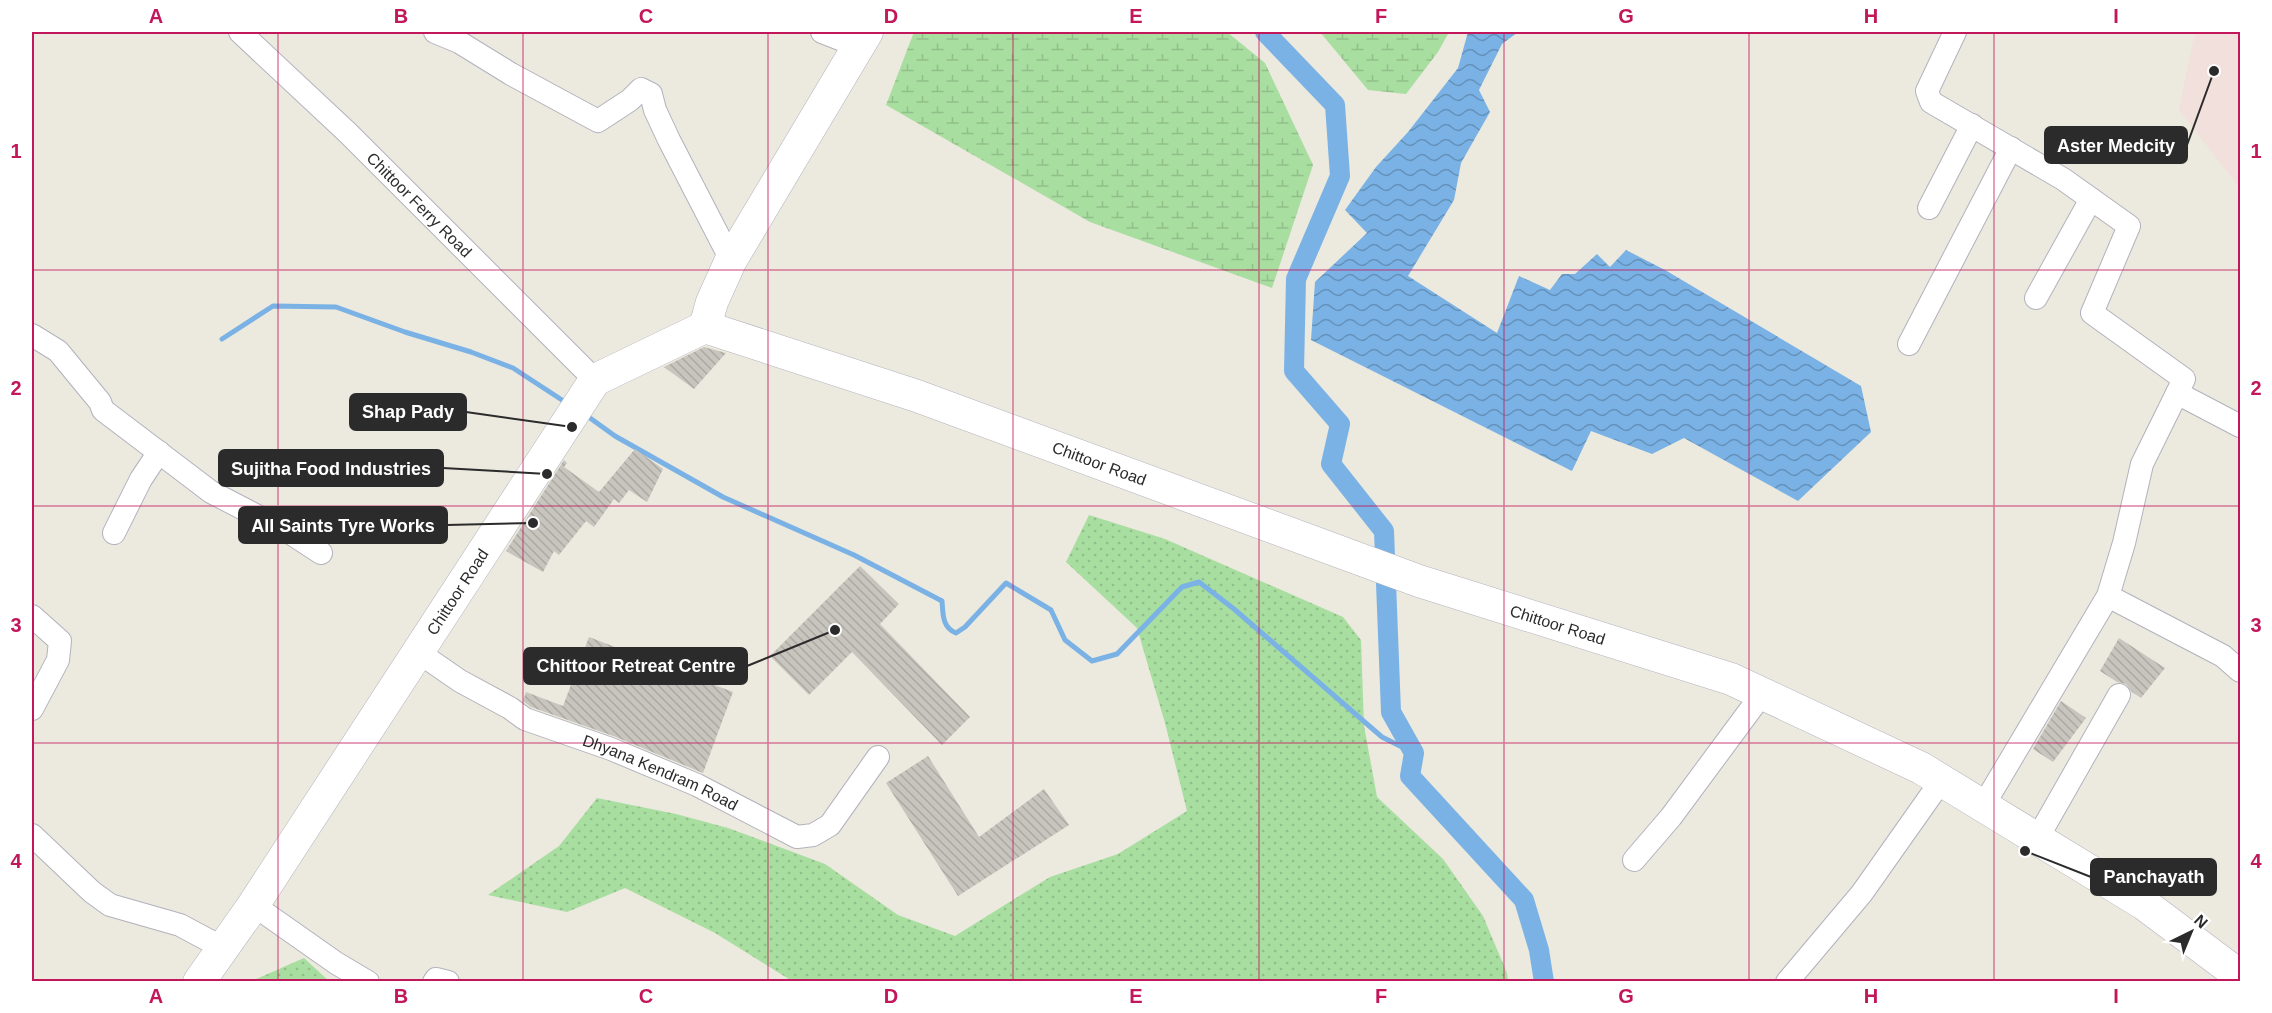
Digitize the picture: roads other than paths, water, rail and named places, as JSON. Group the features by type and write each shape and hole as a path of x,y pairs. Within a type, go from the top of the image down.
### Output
{"main road":[{"path":"595,380 705,327 712,302 731,260 862,39"},
{"name":"Chittoor Road","path":"705,327 917,396 1419,581 1731,679 1921,768 2144,904 2241,976"},
{"name":"Chittoor Road","path":"199,981 221,947 252,907 595,380"}],"street":[{"name":"Chittoor Ferry Road","path":"241,32 348,133 595,380"},
{"path":"435,32 459,42 511,74 598,121 630,100 641,89 651,94 654,110 731,260"},
{"path":"822,32 862,39"},
{"path":"1955,32 1927,91 1930,102 2063,179 2129,226 2091,313 2184,379 2142,464 2124,543 2108,596 1983,806"},
{"path":"1929,208 1972,125"},
{"path":"1909,344 2011,148"},
{"path":"2036,298 2091,199"},
{"path":"32,335 58,351 104,410 211,492 292,534 321,553"},
{"path":"2177,393 2241,426"},
{"path":"114,533 141,479 159,452"},
{"path":"2108,596 2223,656 2241,671"},
{"path":"32,616 60,640 58,660 32,709"},
{"name":"Dhyana Kendram Road","path":"418,652 460,681 510,708 525,719 611,749 697,785 797,837 813,835 830,825 878,757"},
{"path":"1634,860 1671,817 1762,694"},
{"path":"2037,839 2119,696"},
{"path":"1787,981 1862,893 1941,781"},
{"path":"32,836 110,905 180,925 221,947"},
{"path":"252,907 262,911 336,963 368,981"},
{"path":"434,981 436,979 448,981"}],"water":[{"path":"1468,32 1518,32 1502,44 1479,90 1490,112 1461,163 1454,200 1408,276 1497,333 1519,276 1550,290 1562,274 1575,274 1597,254 1610,267 1626,250 1665,270 1861,386 1871,432 1798,501 1684,438 1652,454 1591,431 1572,471 1311,340 1315,282 1367,233 1345,210 1376,167 1408,132 1458,68"}],"waterway":[{"path":"1265,32 1335,105 1340,176 1296,279 1294,371 1340,424 1331,464 1384,531 1391,712 1414,753 1410,776 1524,900 1539,950 1544,982"},
{"path":"222,339 273,306 336,307 513,368 562,400"},
{"path":"590,418 615,436 723,497 854,555 942,601 946,624 956,633 965,627 1006,583 1051,610 1065,640 1092,661 1117,654 1182,587 1199,582 1234,609 1382,737 1414,753"}],"place":[{"name":"Aster Medcity","path":"2214,71"},
{"name":"Shap Pady","path":"572,427"},
{"name":"Sujitha Food Industries","path":"547,474"},
{"name":"All Saints Tyre Works","path":"533,523"},
{"name":"Chittoor Retreat Centre","path":"835,630"},
{"name":"Panchayath","path":"2025,851"}]}
